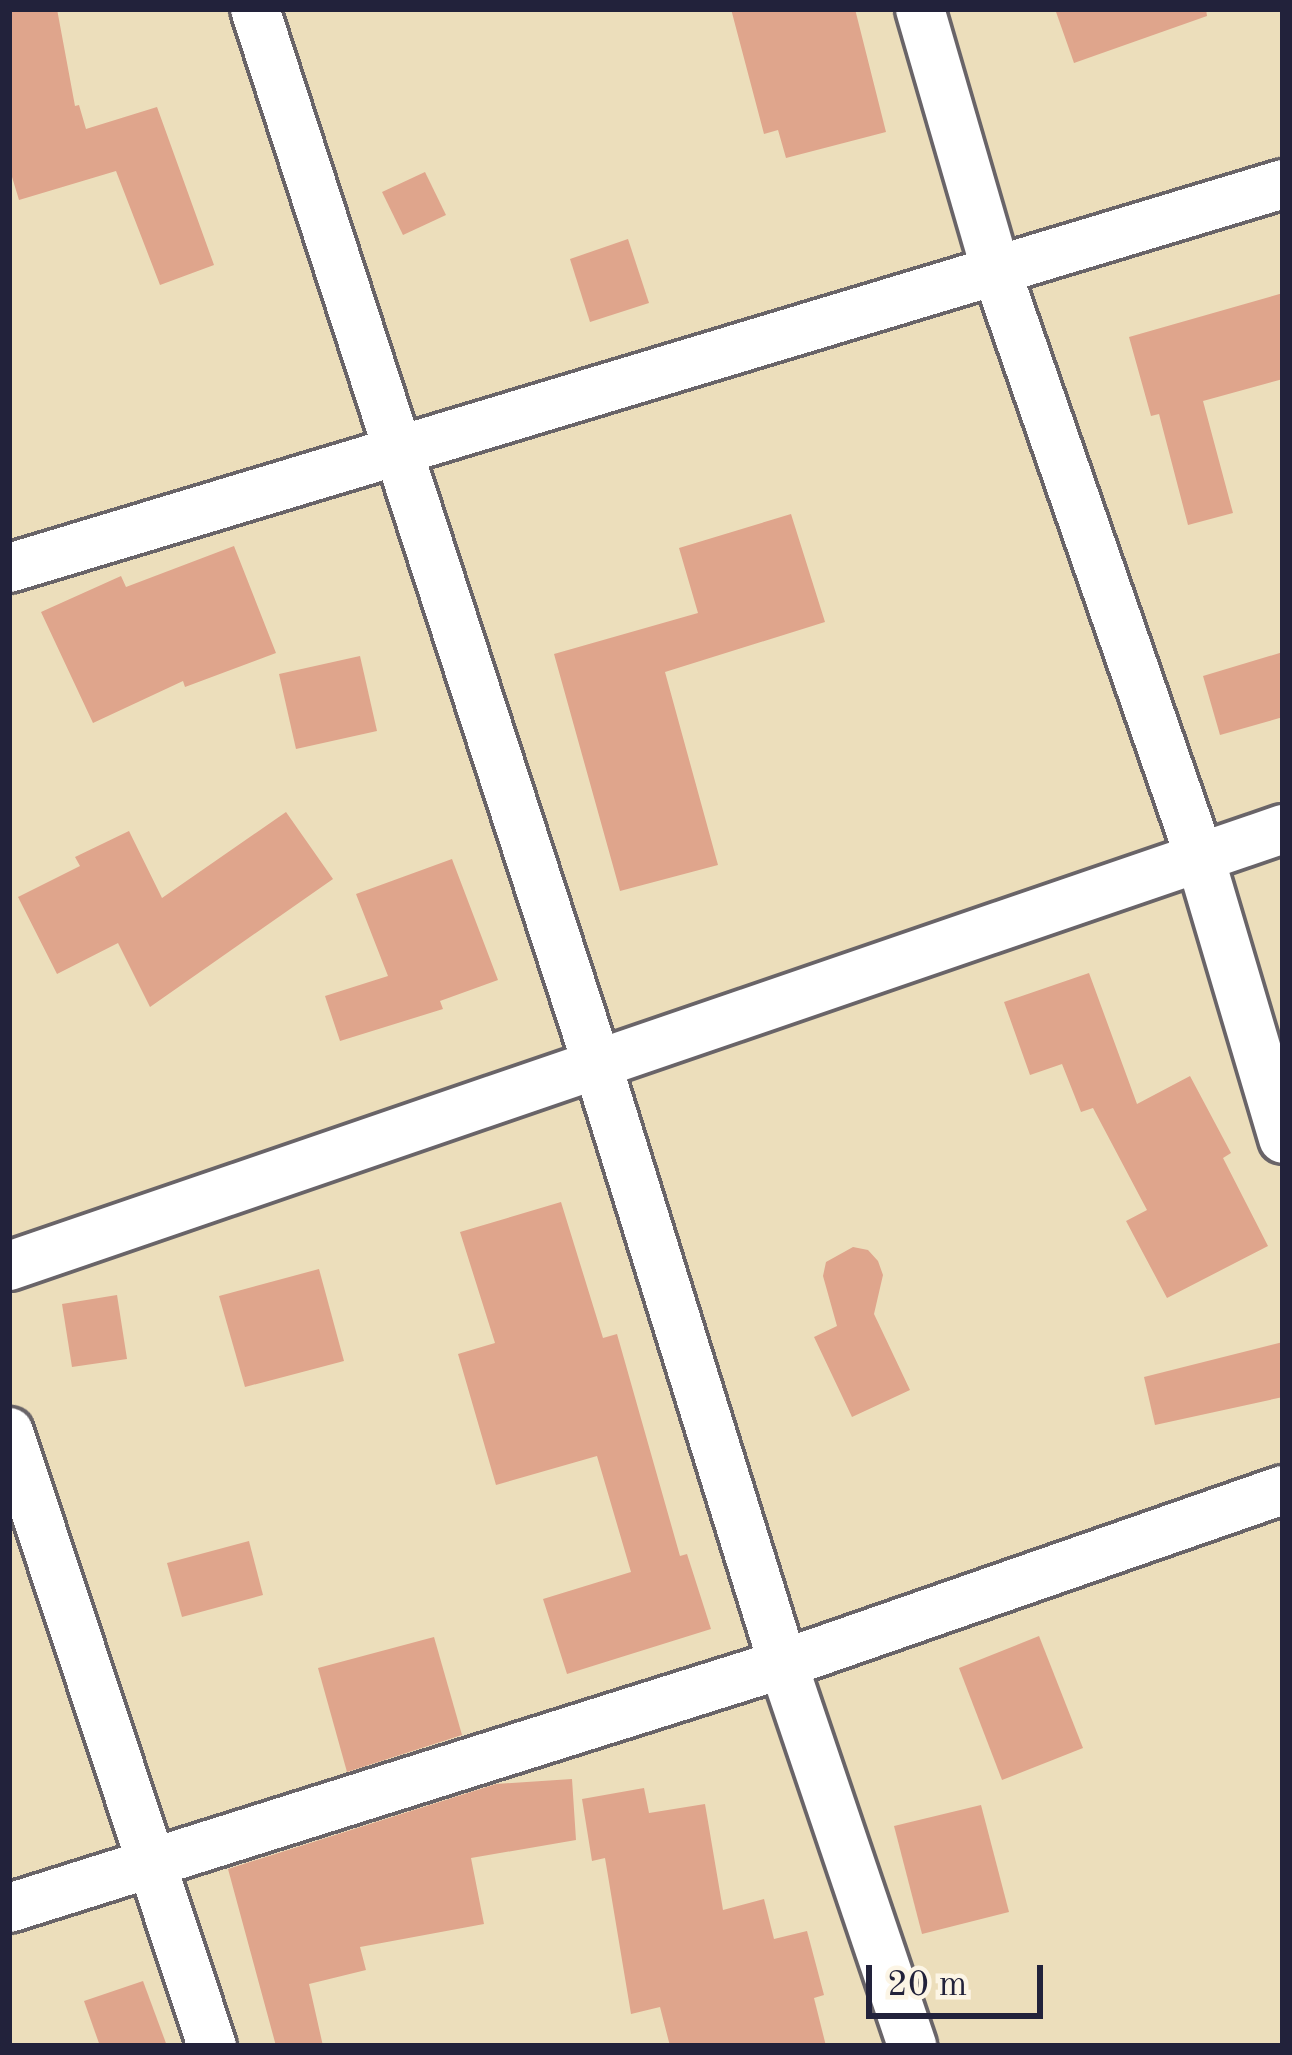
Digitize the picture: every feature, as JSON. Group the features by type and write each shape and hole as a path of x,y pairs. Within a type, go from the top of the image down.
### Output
{"street":[{"path":"255,9 598,1067 783,1664 912,2046"},
{"path":"920,9 996,270 1200,858 1283,1139"},
{"path":"9,568 1283,184"},
{"path":"9,1266 1283,830"},
{"path":"9,1432 154,1859 212,2046"},
{"path":"9,1909 154,1859 783,1664 1283,1490"}],"building":[{"path":"9,9 57,9 75,106 79,105 86,129 157,107 214,265 160,285 116,171 19,200 9,167"},
{"path":"731,9 855,9 886,132 786,158 778,130 764,134"},
{"path":"1055,9 1206,9 1207,16 1074,63"},
{"path":"425,172 446,215 403,235 382,192"},
{"path":"628,239 649,303 590,322 570,259"},
{"path":"1283,293 1283,379 1203,401 1233,513 1188,525 1159,414 1151,416 1129,337"},
{"path":"791,514 825,622 665,672 718,865 620,891 554,654 698,613 679,548"},
{"path":"234,546 276,653 185,687 183,681 93,723 41,612 121,576 126,587"},
{"path":"1283,652 1283,717 1220,735 1203,676"},
{"path":"360,656 377,731 296,749 279,674"},
{"path":"286,812 333,879 150,1007 118,943 57,974 18,897 80,866 75,857 129,831 162,898"},
{"path":"452,859 498,980 440,1001 443,1009 340,1041 325,996 388,976 356,894"},
{"path":"1089,973 1137,1104 1190,1076 1231,1153 1223,1158 1268,1246 1167,1298 1126,1221 1147,1210 1093,1108 1081,1112 1062,1064 1030,1075 1004,1002"},
{"path":"561,1202 603,1338 617,1334 680,1556 687,1554 711,1629 567,1674 543,1599 631,1572 597,1456 496,1485 458,1354 495,1343 460,1232"},
{"path":"853,1247 868,1250 878,1261 883,1275 874,1314 910,1390 852,1417 814,1337 837,1326 823,1276 826,1262"},
{"path":"319,1269 344,1361 245,1387 219,1296"},
{"path":"117,1295 127,1359 72,1367 62,1304"},
{"path":"1283,1342 1283,1397 1155,1425 1144,1377"},
{"path":"249,1541 263,1595 182,1617 167,1563"},
{"path":"1039,1636 1083,1748 1002,1780 959,1668"},
{"path":"434,1637 462,1735 347,1772 318,1668"},
{"path":"572,1779 576,1840 471,1858 484,1924 360,1947 366,1970 309,1984 323,2046 276,2046 228,1869 496,1784"},
{"path":"644,1788 649,1813 705,1804 723,1910 764,1899 774,1939 807,1931 824,1995 814,1998 826,2046 670,2046 660,2007 631,2014 605,1858 592,1861 582,1799"},
{"path":"981,1805 1009,1912 922,1934 894,1826"},
{"path":"143,1981 167,2046 100,2046 84,2001"}]}
